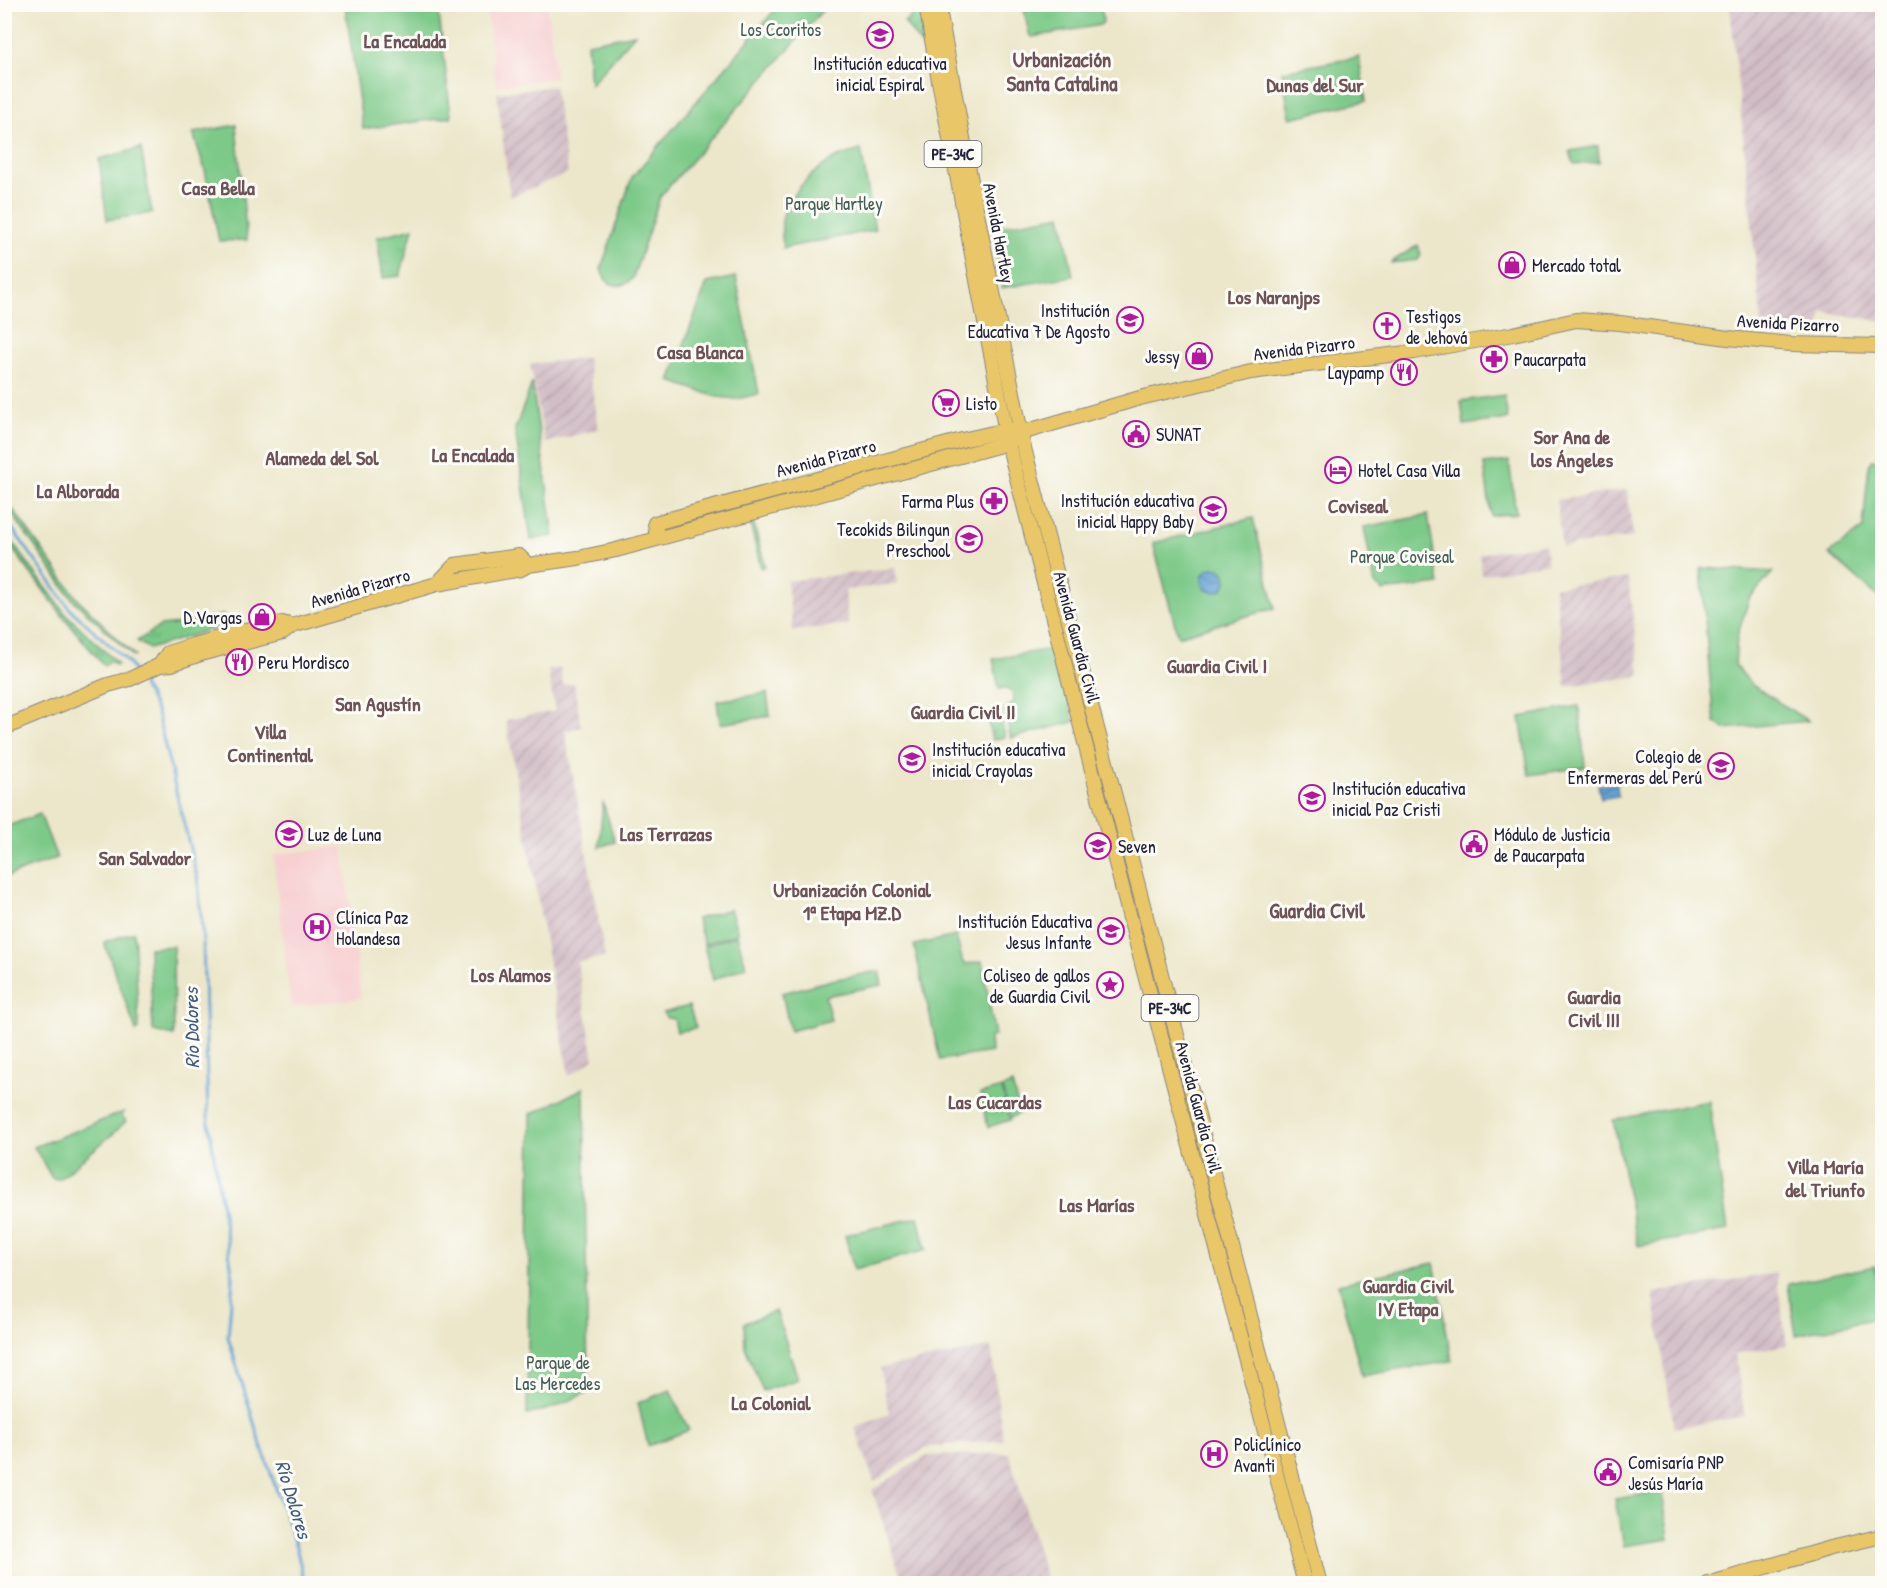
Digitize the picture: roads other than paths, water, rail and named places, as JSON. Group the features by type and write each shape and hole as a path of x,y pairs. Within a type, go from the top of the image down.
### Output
{"main road":[{"name":"Avenida Hartley","path":"926,4 1007,437"},
{"name":"Avenida Hartley","path":"938,4 1021,433"},
{"name":"Avenida Pizarro","path":"4,728 108,685 204,652 283,633 292,626 437,584 455,565 519,556 528,565 578,558 657,538 1140,398 1251,372 1414,352 1576,320 1620,323 1791,344 1882,346"},
{"name":"Avenida Guardia Civil","path":"1021,433 1320,1584"},
{"name":"Avenida Guardia Civil","path":"1007,437 1129,914 1305,1584"},
{"path":"1708,1584 1831,1548 1882,1536"}],"water":[{"path":"1214,568 1223,571 1226,580 1223,589 1214,592 1205,589 1202,580 1205,571"},
{"path":"1617,784 1618,796 1601,799 1598,785"}],"waterway":[{"name":"Río Dolores","path":"4,517 70,609 126,660 134,671"},
{"name":"Río Dolores","path":"140,679 157,713 198,881 203,940 208,1117 233,1278 228,1337 258,1436 296,1547 305,1584"}],"place":[{"name":"Institución educativa inicial Espiral","path":"880,35"},
{"name":"Mercado total","path":"1512,265"},
{"name":"Institución Educativa 7 De Agosto","path":"1130,320"},
{"name":"Testigos de Jehová","path":"1387,326"},
{"name":"Jessy","path":"1199,356"},
{"name":"Paucarpata","path":"1494,359"},
{"name":"Laypamp","path":"1404,372"},
{"name":"Listo","path":"946,403"},
{"name":"SUNAT","path":"1136,434"},
{"name":"Hotel Casa Villa","path":"1338,470"},
{"name":"Farma Plus","path":"994,501"},
{"name":"Institución educativa inicial Happy Baby","path":"1213,510"},
{"name":"Tecokids Bilingun Preschool","path":"969,539"},
{"name":"D.Vargas","path":"262,617"},
{"name":"Peru Mordisco","path":"239,662"},
{"name":"Institución educativa inicial Crayolas","path":"912,759"},
{"name":"Colegio de Enfermeras del Perú","path":"1721,766"},
{"name":"Institución educativa inicial Paz Cristi","path":"1312,798"},
{"name":"Luz de Luna","path":"289,834"},
{"name":"Módulo de Justicia de Paucarpata","path":"1474,844"},
{"name":"Seven","path":"1098,846"},
{"name":"Clínica Paz Holandesa","path":"317,927"},
{"name":"Institución Educativa Jesus Infante","path":"1111,931"},
{"name":"Coliseo de gallos de Guardia Civil","path":"1110,985"},
{"name":"Policlínico Avanti","path":"1214,1454"},
{"name":"Comisaría PNP Jesús María","path":"1608,1472"}],"district":[{"name":"La Encalada","path":"405,40"},
{"name":"Urbanización Santa Catalina","path":"1062,71"},
{"name":"Dunas del Sur","path":"1315,84"},
{"name":"Casa Bella","path":"218,187"},
{"name":"Los Naranjps","path":"1274,296"},
{"name":"Casa Blanca","path":"700,351"},
{"name":"Sor Ana de los Ángeles","path":"1572,448"},
{"name":"La Encalada","path":"473,454"},
{"name":"Alameda del Sol","path":"322,457"},
{"name":"La Alborada","path":"78,490"},
{"name":"Coviseal","path":"1358,505"},
{"name":"Guardia Civil I","path":"1217,665"},
{"name":"San Agustín","path":"378,703"},
{"name":"Guardia Civil II","path":"963,711"},
{"name":"Villa Continental","path":"270,742"},
{"name":"Las Terrazas","path":"666,833"},
{"name":"San Salvador","path":"145,857"},
{"name":"Urbanización Colonial 1ª Etapa MZ.D","path":"852,900"},
{"name":"Guardia Civil","path":"1317,910"},
{"name":"Los Alamos","path":"511,974"},
{"name":"Guardia Civil III","path":"1594,1008"},
{"name":"Las Cucardas","path":"995,1101"},
{"name":"Villa María del Triunfo","path":"1825,1178"},
{"name":"Las Marías","path":"1097,1204"},
{"name":"Guardia Civil IV Etapa","path":"1408,1296"},
{"name":"La Colonial","path":"771,1402"}],"park label":[{"name":"Los Ccoritos","path":"781,29"},
{"name":"Parque Hartley","path":"834,203"},
{"name":"Parque Coviseal","path":"1402,556"},
{"name":"Parque de Las Mercedes","path":"558,1372"}]}
